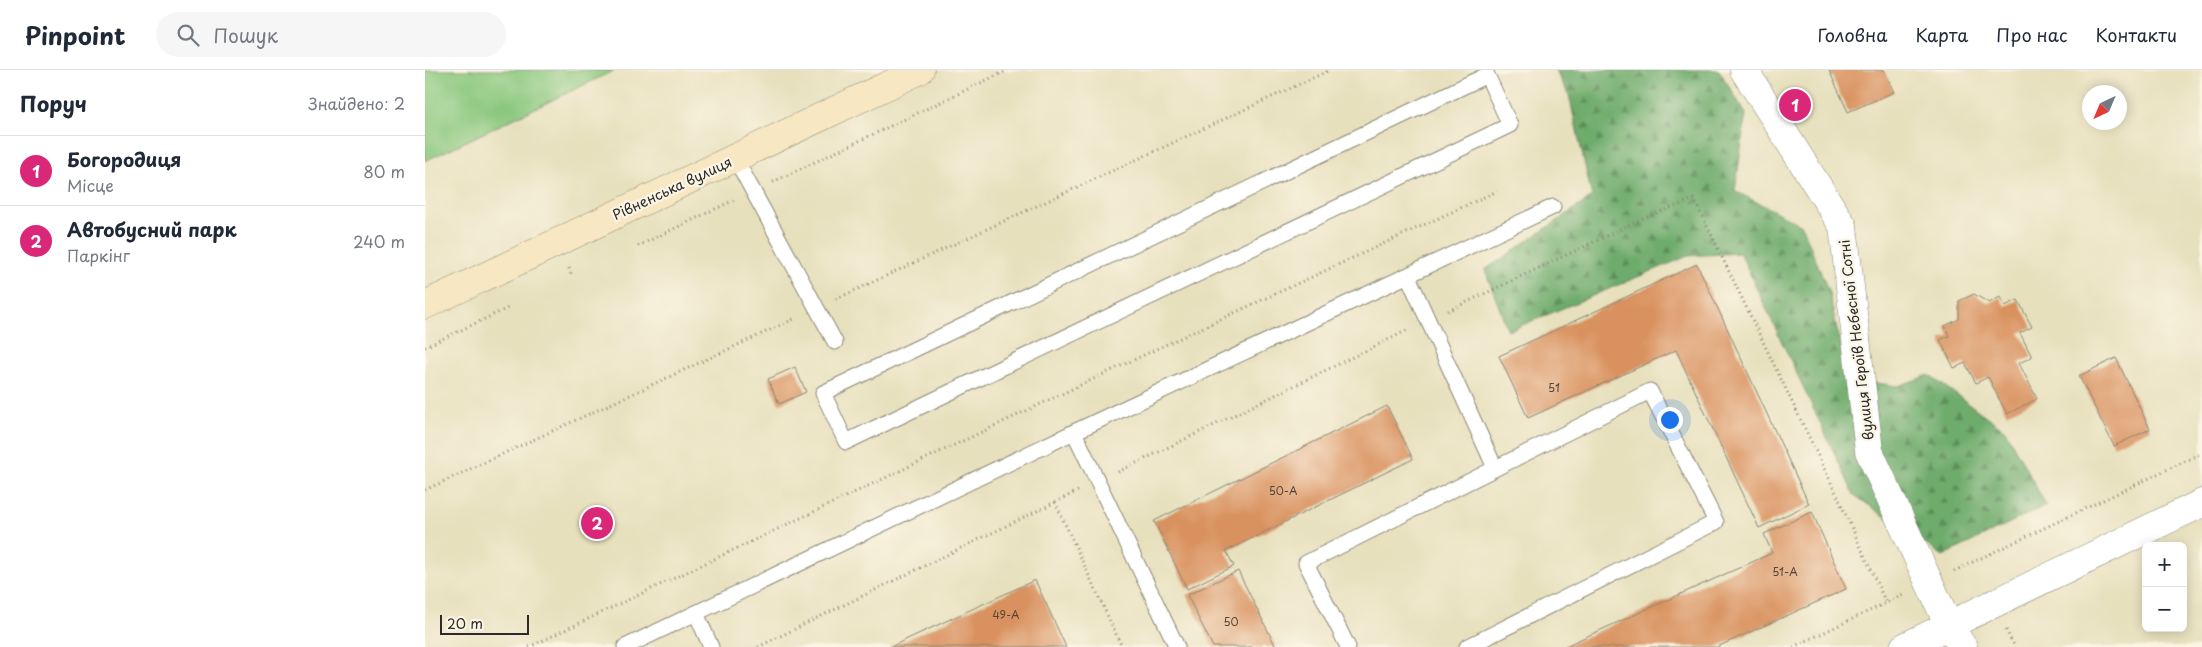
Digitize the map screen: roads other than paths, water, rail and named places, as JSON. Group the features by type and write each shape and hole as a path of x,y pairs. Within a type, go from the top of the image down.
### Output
{"main road":[{"name":"Рівненська вулиця","path":"425,305 919,70"}],"street":[{"name":"вулиця Героїв Небесної Сотні","path":"1744,70 1843,226 1869,451 1956,636"},
{"path":"1904,647 1956,636 2202,502"}],"lane":[{"path":"1487,75 1510,125 846,442 823,393 1487,75"},
{"path":"735,158 835,342"},
{"path":"625,647 1074,432 1553,207"},
{"path":"1408,276 1495,468"},
{"path":"1349,647 1306,563 1650,391 1716,522 1467,647"},
{"path":"1074,432 1177,647"},
{"path":"696,613 711,647"}],"place":[{"name":"Богородиця","path":"1795,105"},
{"name":"Автобусний парк","path":"597,523"}]}
